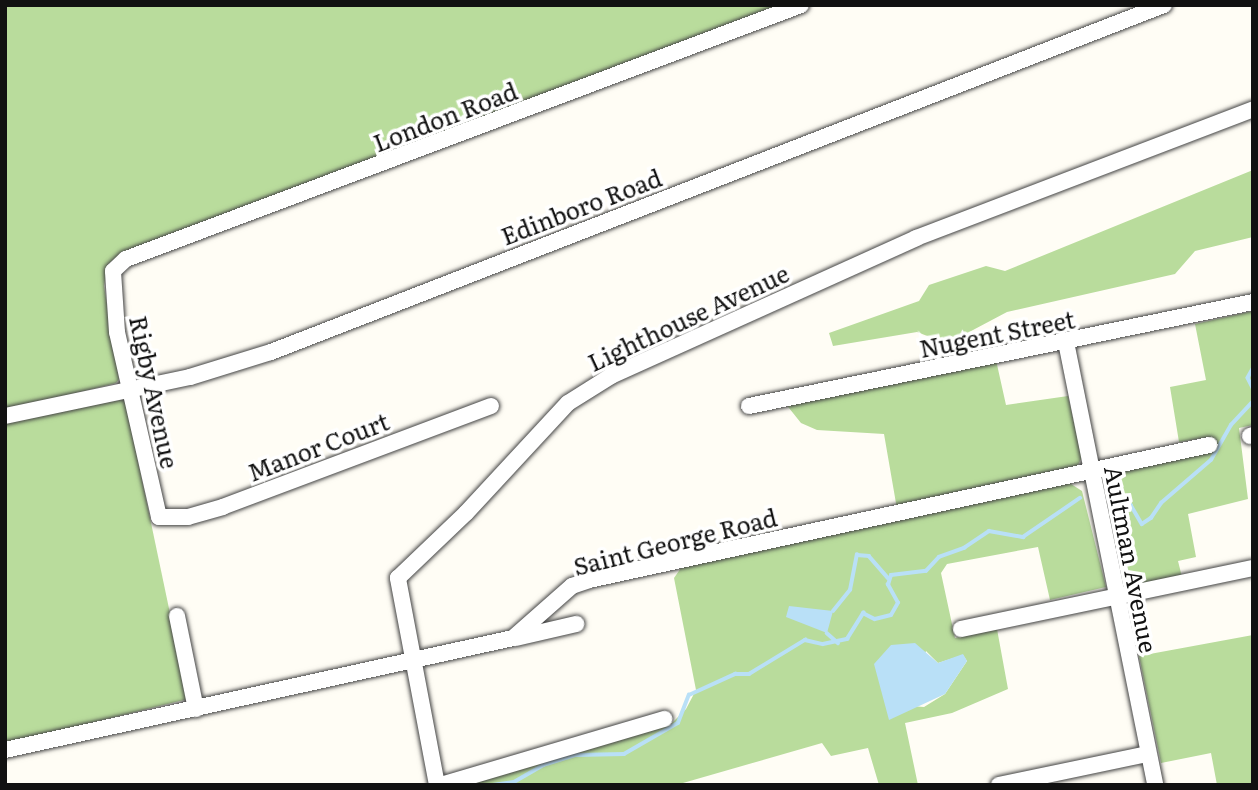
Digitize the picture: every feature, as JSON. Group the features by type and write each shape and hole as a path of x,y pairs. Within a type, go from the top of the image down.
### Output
{"street":[{"name":"London Road","path":"111,276 126,259 801,5"},
{"name":"Edinboro Road","path":"5,416 131,389 271,352 1164,5"},
{"name":"Lighthouse Avenue","path":"439,785 397,585 402,568 466,513 549,421 588,388 916,238 1253,109"},
{"name":"Rigby Avenue","path":"111,276 117,332 159,517"},
{"name":"Nugent Street","path":"749,406 1253,302"},
{"name":"Aultman Avenue","path":"1066,342 1155,785"},
{"name":"Manor Court","path":"159,517 188,517 223,507 491,406"},
{"name":"Saint George Road","path":"5,750 513,638 572,586 589,580 1209,445"},
{"path":"961,629 1253,568"},
{"path":"177,617 196,709"},
{"path":"513,638 576,624"},
{"path":"439,785 664,719"},
{"path":"999,785 1148,754"}],"green space":[{"path":"5,5 778,5 117,257 108,264 104,286 119,379 116,383 5,411"},
{"path":"1253,170 1253,237 1195,251 1175,274 1007,312 956,339 935,339 917,332 833,346 829,333 919,301 929,285 986,266 1005,271"},
{"path":"1253,311 1253,425 1239,428 1248,499 1188,514 1196,557 1178,561 1182,577 1126,587 1109,513 1108,474 1213,451 1209,437 1179,442 1170,387 1206,380 1195,324"},
{"path":"996,360 1006,405 1068,396 1082,457 1076,469 897,509 884,434 817,430 801,423 785,403"},
{"path":"125,399 188,699 5,744 5,422"},
{"path":"1068,482 1082,491 1106,587 1050,600 1038,547 947,564 941,573 955,638 997,629 1008,689 952,713 905,723 918,785 879,785 868,748 831,756 822,743 676,785 464,785 670,725 686,709 696,690 674,578 683,565","holes":["926,651 938,663 963,655 967,661 945,694 924,707 910,706"]},
{"path":"1253,635 1253,785 1217,785 1211,753 1161,763 1139,656"}],"water":[{"path":"789,606 833,611 827,633 786,617"},
{"path":"915,643 938,663 963,654 967,661 945,694 889,720 874,664 891,645"}],"waterway":[{"path":"1253,369 1248,378 1253,388"},
{"path":"1112,494 1131,505 1142,524 1151,518 1161,503 1211,460 1231,425 1253,401"},
{"path":"493,785 514,782 543,765 575,755 624,754 678,723 689,695 735,674 749,674 805,640 823,644 847,639 863,613 875,619 891,615 898,603 888,585 891,575 926,571 939,557 964,548 989,531 1023,537 1080,498"},
{"path":"833,611 850,590 857,555 869,556 888,578"},
{"path":"827,633 838,643"}]}
